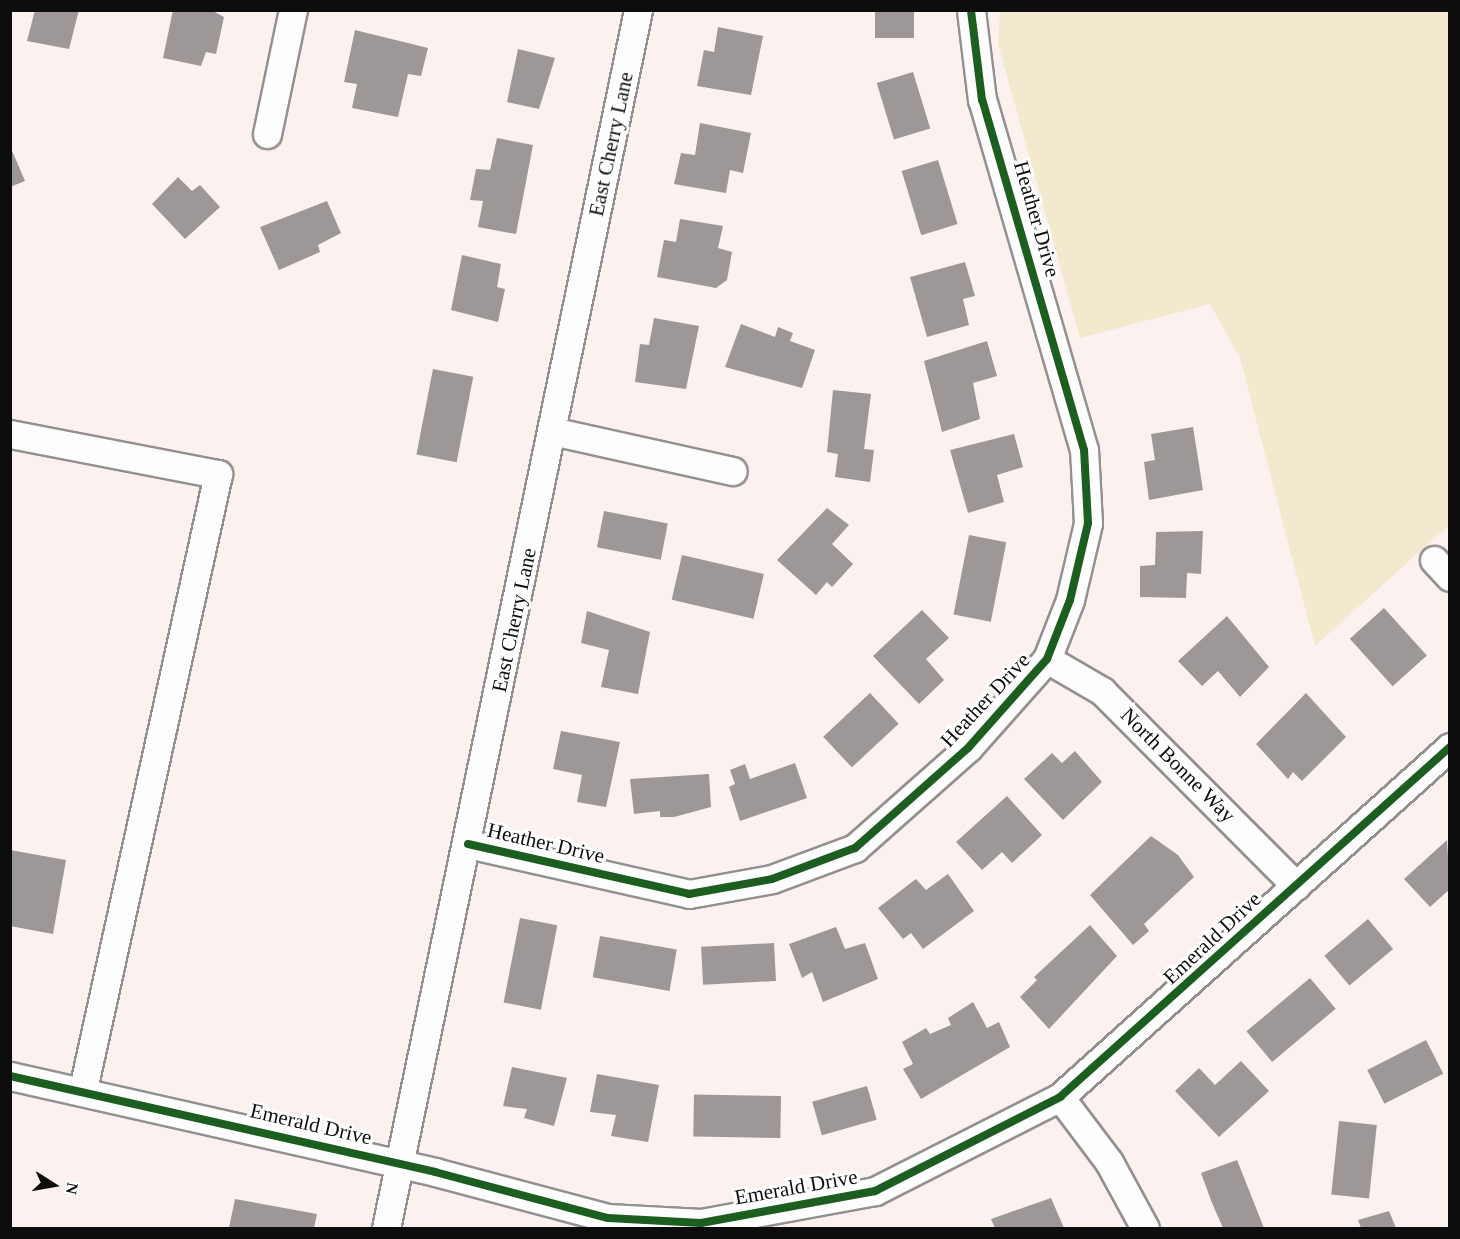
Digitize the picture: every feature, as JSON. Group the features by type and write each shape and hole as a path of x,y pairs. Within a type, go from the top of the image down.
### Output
{"street":[{"path":"267,134 293,10"},
{"name":"East Cherry Lane","path":"386,1228 468,844 638,10"},
{"name":"Heather Drive","path":"468,844 689,894 772,879 855,848 968,748 1047,659 1070,600 1088,523 1084,450 982,100 971,10"},
{"path":"552,431 733,471"},
{"path":"10,434 218,474 83,1089"},
{"name":"North Bonne Way","path":"1047,659 1119,706 1296,886"},
{"name":"Emerald Drive","path":"10,1076 83,1089 400,1163 608,1218 701,1226 875,1191 1060,1097 1449,747"},
{"path":"1060,1097 1109,1162 1145,1228"}],"shaded area":[{"path":"1000,11 1449,11 1449,525 1315,646 1240,358 1210,304 1080,338 998,44"}],"building":[{"path":"35,10 79,10 69,49 27,41"},
{"path":"173,10 211,10 224,17 216,54 206,52 201,66 163,58"},
{"path":"875,10 914,10 914,38 875,38"},
{"path":"718,27 763,36 751,95 697,86 704,50 714,52"},
{"path":"355,30 428,48 421,76 408,74 398,117 352,108 357,84 344,82"},
{"path":"518,49 555,58 539,109 507,102"},
{"path":"913,72 930,128 894,140 877,83"},
{"path":"700,123 751,133 743,173 730,170 726,193 674,184 681,153 695,155"},
{"path":"497,138 533,145 516,234 478,227 483,201 470,200 476,169 490,170"},
{"path":"10,146 25,181 10,187"},
{"path":"938,160 958,224 921,235 902,171"},
{"path":"178,177 192,191 200,185 220,207 185,239 152,204"},
{"path":"327,201 341,233 318,245 320,252 279,270 260,227"},
{"path":"680,219 723,226 718,248 732,252 727,280 716,288 657,277 664,240 676,242"},
{"path":"462,255 501,264 497,287 505,289 498,322 451,310"},
{"path":"965,262 975,296 963,299 969,325 927,337 910,277"},
{"path":"654,318 699,326 686,389 635,382 640,344 649,345"},
{"path":"741,324 775,337 778,327 793,333 790,341 815,350 802,388 725,367"},
{"path":"987,341 997,376 973,383 980,419 942,432 924,361"},
{"path":"433,369 473,377 457,462 416,454"},
{"path":"833,390 871,394 864,449 874,450 870,482 835,477 838,454 827,452"},
{"path":"1193,427 1203,490 1149,500 1144,462 1155,460 1151,434"},
{"path":"1014,434 1023,467 997,475 1004,502 968,513 950,450"},
{"path":"827,508 849,525 832,544 853,564 832,587 827,582 816,595 777,560"},
{"path":"604,511 668,523 661,560 597,547"},
{"path":"1203,531 1201,574 1187,573 1186,598 1140,597 1140,566 1155,565 1156,532"},
{"path":"969,535 1006,542 991,622 954,615"},
{"path":"682,555 764,574 753,619 672,600"},
{"path":"1384,608 1427,656 1393,686 1350,639"},
{"path":"922,610 949,638 926,659 944,680 919,704 873,656"},
{"path":"587,611 650,632 638,694 601,687 609,650 581,643"},
{"path":"1227,616 1269,667 1240,697 1218,671 1202,686 1178,661"},
{"path":"870,693 899,724 852,767 823,737"},
{"path":"1306,693 1346,737 1302,781 1293,772 1288,779 1256,744"},
{"path":"561,731 620,742 606,807 577,802 582,775 553,769"},
{"path":"1075,751 1102,782 1063,820 1024,779 1052,753 1062,763"},
{"path":"795,763 807,798 740,821 729,787 735,784 730,770 745,764 750,779"},
{"path":"709,774 711,807 674,817 660,817 660,811 634,814 630,779"},
{"path":"1007,796 1042,835 1012,863 1002,852 982,870 956,842"},
{"path":"1151,836 1178,855 1194,877 1144,924 1149,931 1133,945 1090,895"},
{"path":"1447,840 1450,889 1430,907 1404,879"},
{"path":"10,850 66,860 53,934 10,926"},
{"path":"948,874 974,911 923,949 911,933 903,939 878,908 916,879 926,890"},
{"path":"520,918 557,925 541,1010 504,1002"},
{"path":"1368,919 1393,949 1349,986 1324,956"},
{"path":"1090,925 1117,956 1049,1029 1020,997 1037,980 1034,977"},
{"path":"836,927 845,949 865,943 878,979 823,1002 812,972 802,978 789,944"},
{"path":"600,936 677,950 670,991 593,977"},
{"path":"774,943 776,981 703,985 701,947"},
{"path":"1310,978 1336,1009 1272,1062 1246,1031"},
{"path":"973,1002 987,1028 999,1022 1010,1047 921,1099 903,1069 913,1064 902,1042 926,1028 930,1034 951,1025 948,1018"},
{"path":"1426,1040 1443,1074 1384,1104 1367,1070"},
{"path":"1241,1061 1269,1091 1219,1137 1175,1091 1199,1068 1215,1085"},
{"path":"512,1067 567,1078 554,1126 524,1118 527,1109 503,1106"},
{"path":"597,1074 659,1085 648,1142 611,1136 616,1115 590,1112"},
{"path":"867,1086 877,1120 822,1135 812,1102"},
{"path":"694,1094 781,1096 780,1138 693,1136"},
{"path":"1339,1121 1377,1125 1369,1199 1331,1195"},
{"path":"1237,1160 1264,1228 1223,1228 1212,1203 1201,1173"},
{"path":"1051,1198 1064,1228 995,1228 991,1219"},
{"path":"235,1199 317,1214 314,1228 229,1228"},
{"path":"1389,1211 1396,1228 1361,1228 1358,1220"}],"cycle path":[{"path":"468,844 689,894 772,879 855,848 968,748 1047,659 1070,600 1088,523 1084,450 982,100 971,10"},
{"path":"10,1076 435,1172 608,1218 701,1223 875,1191 1060,1097 1450,747"}]}
